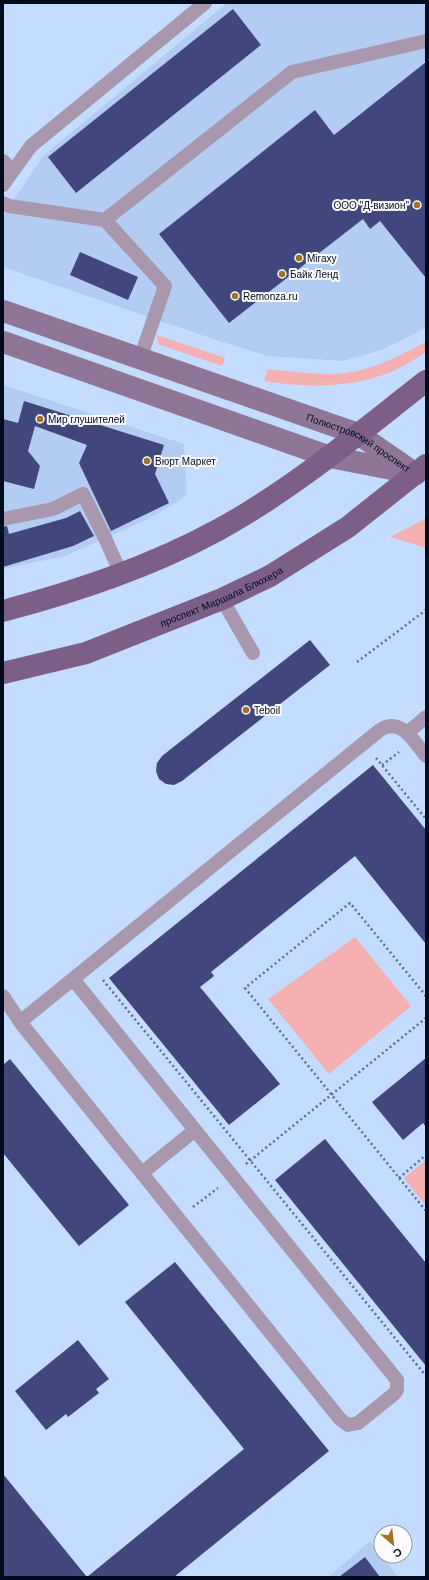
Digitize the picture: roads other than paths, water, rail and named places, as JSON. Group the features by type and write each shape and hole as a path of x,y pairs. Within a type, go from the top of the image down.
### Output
{"main road":[{"name":"Полюстровский проспект","path":"3,311 358,434 421,469"},
{"name":"Полюстровский проспект","path":"3,342 330,457 421,469"},
{"path":"3,611 42,601 121,574 164,556 218,530 330,457 426,381"},
{"name":"проспект Маршала Блюхера","path":"3,673 86,654 222,599 270,576 348,527 421,469"}],"lane":[{"path":"3,184 8,166 205,3"},
{"path":"104,220 292,72 426,41"},
{"path":"3,203 9,206 104,220 165,286 140,359"},
{"path":"3,519 53,509 83,494 121,574"},
{"path":"222,599 254,653"},
{"path":"407,733 426,718"},
{"path":"20,1022 380,730 390,725 395,725 407,733 426,756"},
{"path":"3,996 20,1022 344,1422 354,1425 358,1423 397,1390 397,1380 73,979"},
{"path":"142,1173 195,1130"}],"place":[{"name":"ООО \"Д-визион\"","path":"417,205"},
{"name":"Miraxy","path":"299,258"},
{"name":"Байк Ленд","path":"282,274"},
{"name":"Remonza.ru","path":"235,296"},
{"name":"Мир глушителей","path":"40,419"},
{"name":"Вюрт Маркет","path":"147,461"},
{"name":"Teboil","path":"246,710"}]}
